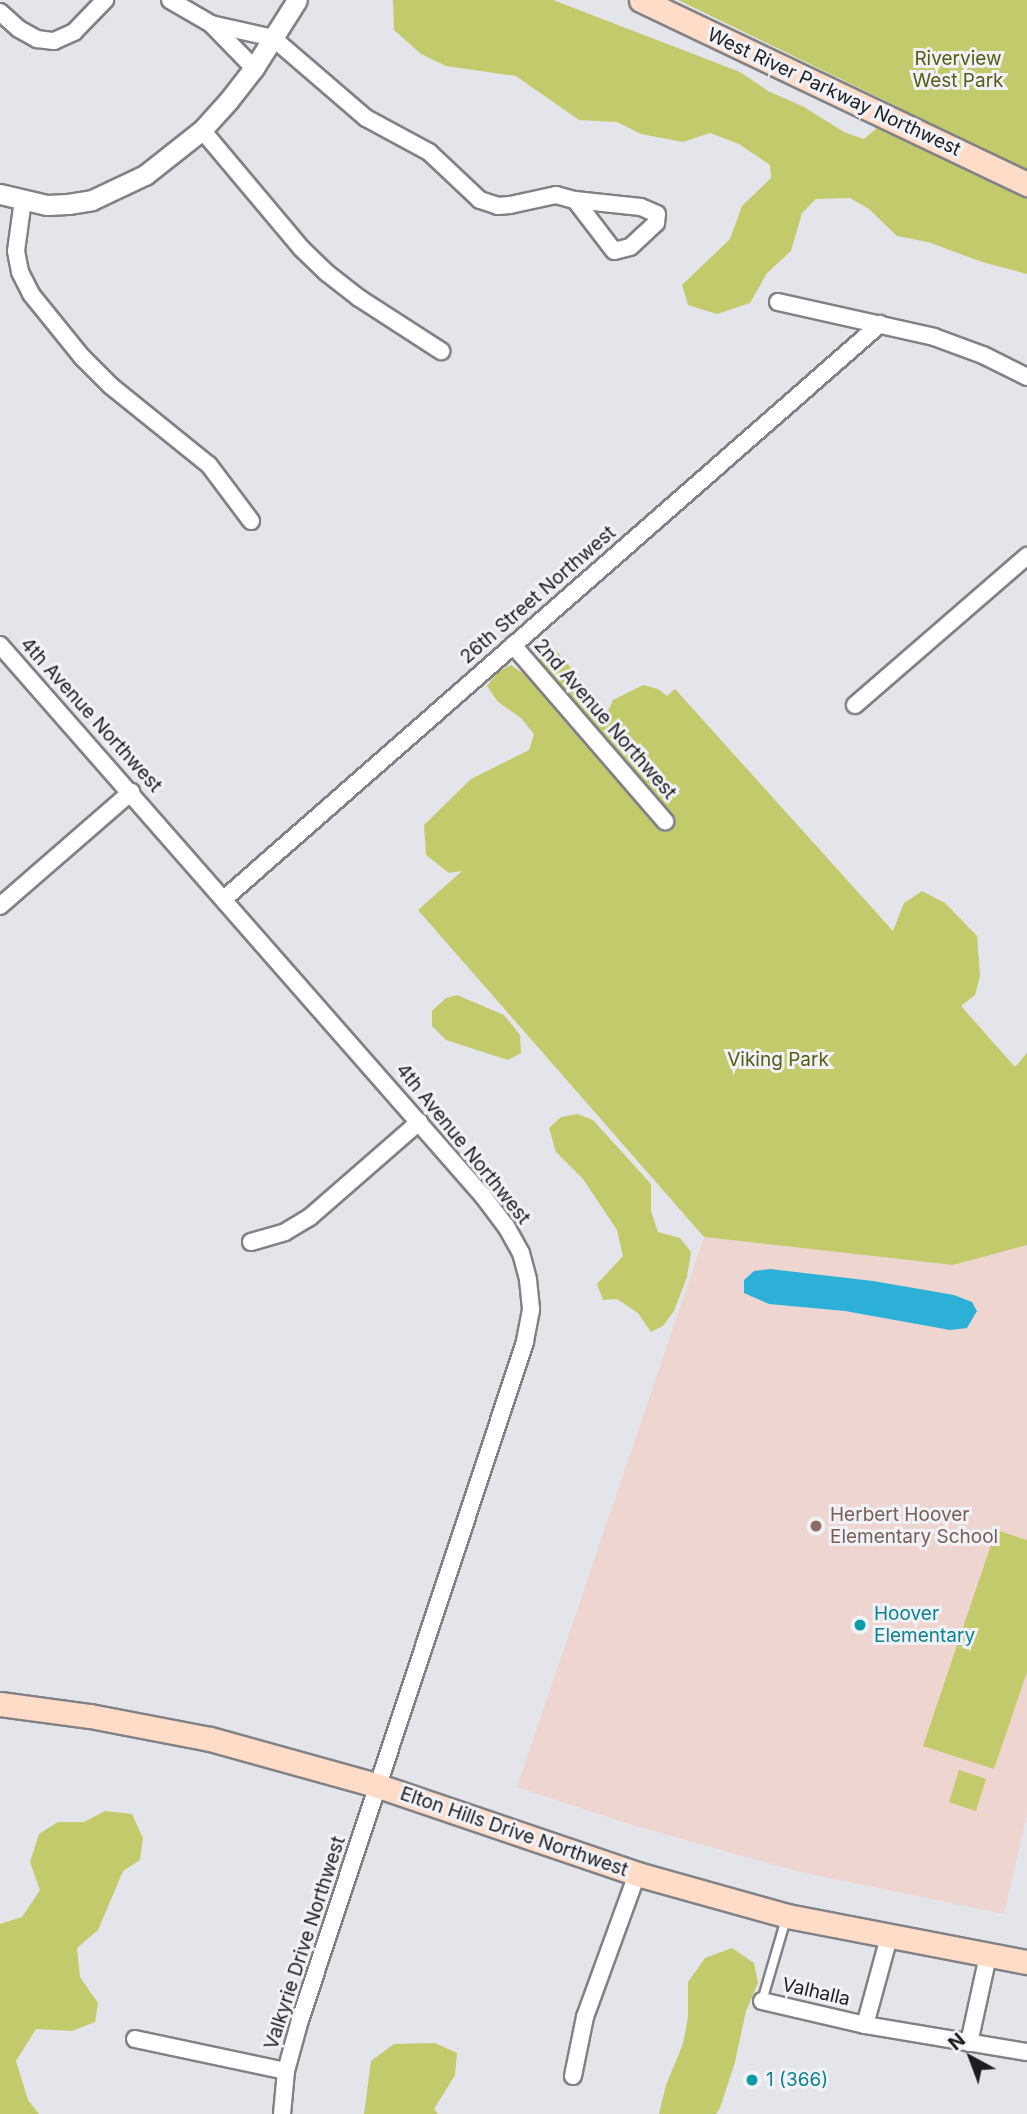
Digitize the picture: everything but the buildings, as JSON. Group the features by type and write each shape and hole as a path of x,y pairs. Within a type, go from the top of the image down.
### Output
{"main road":[{"name":"West River Parkway Northwest","path":"641,0 1027,184"},
{"name":"Elton Hills Drive Northwest","path":"0,1704 90,1716 210,1739 379,1786 638,1874 787,1916 1027,1962"}],"street":[{"path":"0,12 28,34 54,41 74,32 105,0"},
{"path":"170,0 211,24 254,68"},
{"path":"0,194 47,205 92,200 145,175 202,130 254,68 297,0"},
{"path":"211,24 273,38 366,118 429,152 480,200 498,206 546,195 641,207 657,214 656,223 630,247 614,251 586,218 575,200"},
{"path":"202,130 301,248 327,273 359,298 441,351"},
{"path":"23,200 16,251 20,272 31,294 82,357 111,386 209,465 251,521"},
{"path":"778,302 880,324 946,342 1027,377"},
{"name":"26th Street Northwest","path":"225,898 880,324"},
{"path":"855,705 1027,556"},
{"name":"4th Avenue Northwest","path":"0,645 419,1122 506,1226 521,1252 528,1280 531,1310 525,1342 379,1786"},
{"name":"2nd Avenue Northwest","path":"513,645 665,821"},
{"path":"0,906 131,792"},
{"path":"251,1242 285,1232 310,1217 419,1122"},
{"name":"Valkyrie Drive Northwest","path":"282,2114 286,2071 300,2020 379,1786"},
{"path":"573,2076 585,2017 638,1874"},
{"name":"Valhalla","path":"865,2025 889,1937"},
{"path":"970,2043 988,1956"},
{"name":"Valhalla","path":"762,2001 865,2025 1027,2052"},
{"path":"135,2039 286,2071"}],"lane":[{"name":"Valhalla","path":"762,2001 787,1916"}],"shaded area":[{"name":"Herbert Hoover Elementary School","path":"704,1237 953,1265 1027,1245 1027,1814 1004,1914 800,1872 632,1825 517,1787"}],"green space":[{"name":"Riverview West Park","path":"393,0 553,0 740,72 768,91 804,107 844,132 864,139 900,108 678,0 1027,0 1027,274 982,262 928,242 897,236 869,209 850,198 816,199 802,213 791,251 767,273 750,303 717,314 688,305 682,285 730,239 742,206 771,178 770,165 739,144 710,133 683,142 641,134 617,122 579,120 516,76 446,66 421,54 394,30"},
{"name":"Viking Park","path":"554,648 608,711 613,700 643,685 658,689 667,696 675,689 893,931 904,903 922,891 945,903 977,936 980,976 975,995 961,1006 1015,1067 1027,1053 1027,1245 953,1265 704,1237 418,910 462,871 449,873 426,855 424,825 471,779 529,750 534,734 521,718 498,702 487,686 498,672 511,665 522,673"},
{"path":"457,995 504,1015 520,1035 521,1053 508,1060 446,1040 432,1026 432,1011 446,998"},
{"path":"577,1114 593,1120 651,1184 651,1211 658,1232 680,1238 691,1252 687,1277 674,1311 663,1326 651,1332 638,1313 617,1299 603,1300 597,1284 623,1256 617,1230 583,1179 556,1152 549,1128 561,1117"},
{"path":"996,1530 1027,1540 1027,1672 994,1769 923,1746"},
{"path":"959,1770 986,1779 976,1811 949,1802"},
{"path":"105,1811 132,1814 143,1838 140,1860 123,1871 98,1930 77,1948 80,1977 98,2003 95,2022 72,2031 36,2029 16,2061 28,2100 39,2114 0,2114 0,1924 22,1917 40,1890 30,1862 39,1834 58,1822 84,1822"},
{"path":"732,1948 754,1963 758,1983 746,2011 735,2062 720,2108 716,2114 659,2114 666,2085 683,2044 688,2017 688,1982 705,1958"},
{"path":"435,2043 457,2053 455,2075 434,2109 438,2114 364,2114 371,2061 394,2044"}],"water":[{"path":"770,1269 873,1281 954,1295 972,1302 977,1311 967,1328 950,1330 845,1311 769,1304 744,1293 744,1280 754,1271"}],"place":[{"name":"Herbert Hoover Elementary School","path":"816,1526"},
{"name":"Hoover Elementary","path":"860,1625"},
{"name":"1 (366)","path":"752,2080"}]}
